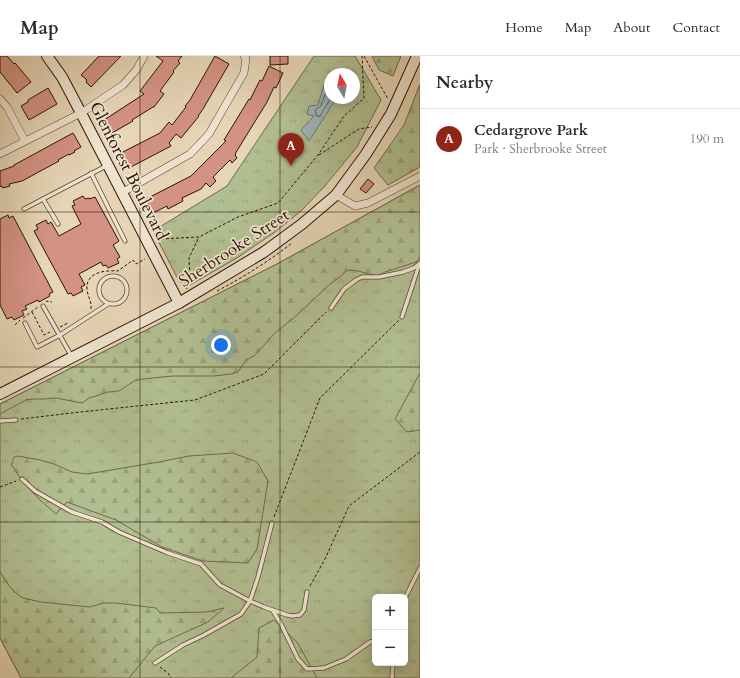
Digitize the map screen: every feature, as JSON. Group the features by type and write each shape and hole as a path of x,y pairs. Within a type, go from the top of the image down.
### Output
{"main road":[{"name":"Glenforest Boulevard","path":"46,56 62,77 81,112 179,303"},
{"name":"Sherbrooke Street","path":"0,394 179,303 264,252 302,224 336,195 366,154 391,114 417,56"}],"street":[{"path":"0,154 81,112 123,85 137,69 144,56"},
{"path":"123,192 190,154 204,139 244,73 246,58 244,56"},
{"path":"0,98 7,107 26,141"},
{"path":"336,195 355,206 368,204 420,176"}],"lane":[{"path":"24,209 108,164"},
{"path":"91,173 125,241"},
{"path":"43,199 58,224"},
{"path":"331,308 344,289 356,280 362,277 386,276 414,268 419,264"},
{"path":"402,317 419,264"},
{"path":"25,323 37,347 60,335 108,304 118,304 122,302 127,294 127,285 121,278 116,276 107,277 100,284 99,293 101,298 108,304"},
{"path":"41,305 72,357"},
{"path":"0,421 16,420"},
{"path":"22,479 35,491 72,512 102,522 119,532 168,553 201,564 220,585 250,601 272,610 292,616 300,614 304,610 307,592"},
{"path":"155,663 183,645 242,614 250,601 258,577 272,523"},
{"path":"407,594 420,568"},
{"path":"272,610 281,624 298,659 307,669 324,668 346,659 372,642"},
{"path":"392,678 393,666"}],"path":[{"path":"363,56 388,99"},
{"path":"161,239 199,237 238,217 278,202 318,156 344,116 364,98 363,56"},
{"path":"318,156 359,130 372,127"},
{"path":"191,295 186,287 190,276 189,258 199,237"},
{"path":"90,312 92,304 87,290 87,283 93,275 110,271 118,272 133,260 136,264 145,259"},
{"path":"15,324 47,301 52,302"},
{"path":"16,420 195,400 264,374 331,308"},
{"path":"32,312 44,335 70,322"},
{"path":"272,523 320,398 402,317"},
{"path":"307,592 325,559 349,506 420,452"},
{"path":"0,487 22,479"},
{"path":"155,663 168,673 170,678"}],"green space":[{"path":"314,56 355,56 381,100 357,147 324,187 301,211 275,232 237,258 190,285 190,277 185,285 179,281 153,231 227,186"},
{"path":"372,56 401,56 393,76 379,70"},
{"path":"420,84 420,167 388,185 374,168 404,125"},
{"path":"420,185 420,678 21,678 0,638 0,404 277,264"},
{"path":"420,185 420,257 416,262 377,276 358,271 346,271 275,333 254,356 246,360 238,372 214,376 173,376 143,379 134,381 119,391 108,392 89,398 82,403 56,398 33,399 26,400 0,414 0,404 277,264"},
{"path":"420,373 420,430 407,432 395,419"},
{"path":"233,453 257,462 268,481 257,549 248,563 203,561 162,547 116,520 67,502 56,514 22,481 11,464 14,457 18,456 54,464 72,472 87,474 189,456"},
{"path":"0,572 10,587 17,594 23,598 41,602 90,607 104,603 116,603 156,608 160,613 207,612 224,608 208,622 155,646 129,678 21,678 0,638"},
{"path":"274,620 297,642 317,678 231,678 257,657 259,628"}],"water":[{"path":"324,85 324,104 333,104 309,141 301,130 314,116 307,114 309,106 318,105"}],"building":[{"path":"0,56 7,56 31,82 17,93 0,72"},
{"path":"99,56 121,56 91,87 86,82 87,80 81,75"},
{"path":"156,56 182,56 178,61 180,63 160,91 164,94 154,107 112,133 104,120 144,94 140,91 163,61"},
{"path":"215,56 229,64 199,116 181,138 176,134 169,143 171,146 129,168 121,153 160,133 169,122 172,125 186,107 185,106 190,100"},
{"path":"270,56 288,56 288,64 270,65"},
{"path":"269,66 283,73 276,88 274,87 267,102 235,154 237,158 232,163 230,160 213,177 216,181 210,187 206,183 201,189 182,198 183,201 168,209 167,206 153,213 146,199 191,176 226,141 224,140 249,99 250,100 260,80 262,81"},
{"path":"48,88 57,104 29,120 21,106"},
{"path":"73,133 81,147 74,151 75,152 22,181 9,184 10,186 3,188 2,186 0,187 0,171 14,166"},
{"path":"368,179 374,184 366,193 360,189"},
{"path":"83,196 85,199 95,197 119,241 113,245 120,257 117,259 119,263 108,268 106,265 103,266 101,262 79,274 85,285 81,287 83,291 73,296 71,293 68,294 34,231 38,229 36,225 46,220 48,224 51,222 59,236 81,224 72,206 75,205 73,201"},
{"path":"8,215 9,218 13,216 53,292 49,294 50,296 39,302 38,300 25,306 27,309 22,311 24,315 14,320 12,317 7,319 0,305 0,219"}],"place":[{"name":"Cedargrove Park","path":"291,166"}]}
